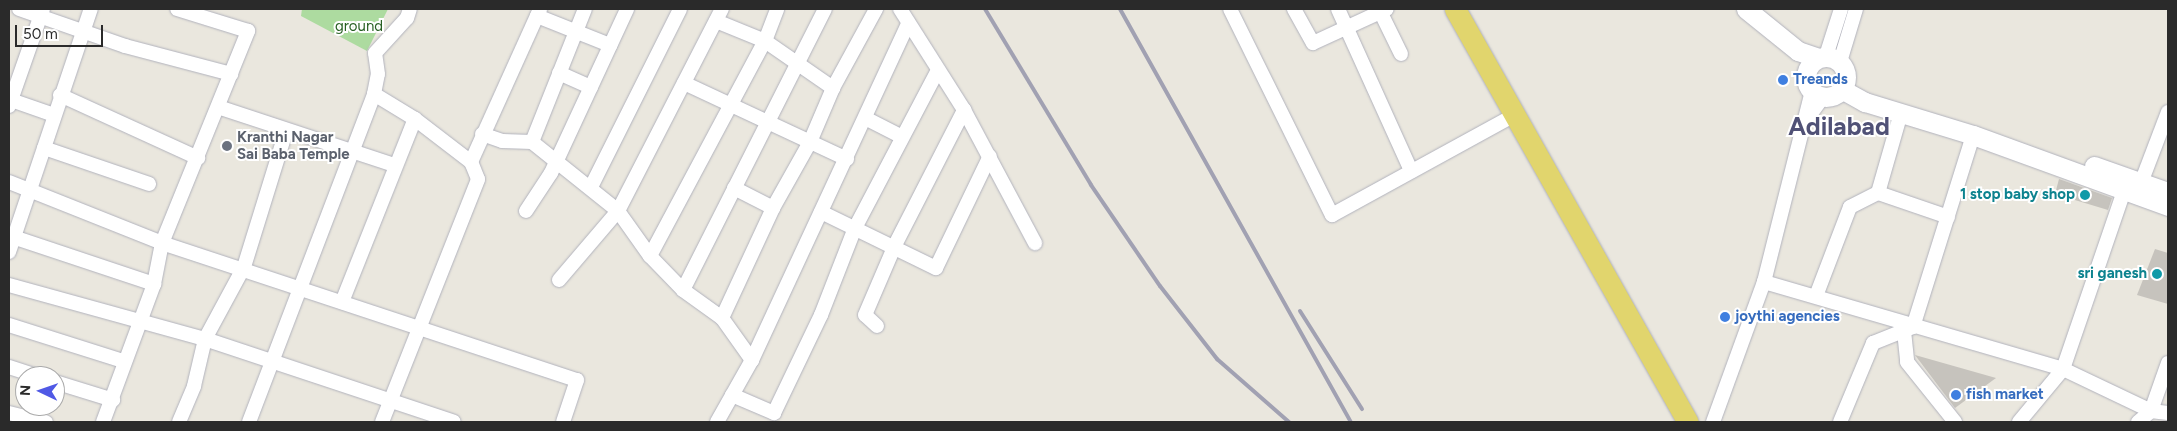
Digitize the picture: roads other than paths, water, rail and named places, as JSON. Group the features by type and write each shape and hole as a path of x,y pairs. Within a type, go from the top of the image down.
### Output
{"main road":[{"path":"1449,9 1672,422"},
{"path":"1449,9 1688,422"},
{"path":"1746,9 1798,51 1823,62 1845,85 1901,113 2131,184 2168,192"},
{"path":"1823,62 1818,94 1845,85 2131,184 2168,206"}],"street":[{"path":"19,9 42,12 82,31 231,74"},
{"path":"9,252 60,95 91,9"},
{"path":"104,422 113,400 123,361 137,322 154,284 162,243 198,158 248,30 177,9"},
{"path":"249,422 298,288 374,94 378,74 375,53 407,18 410,9"},
{"path":"532,142 585,9"},
{"path":"526,211 556,162 627,9"},
{"path":"591,187 680,9"},
{"path":"650,256 729,105 765,41 777,9"},
{"path":"683,290 825,9"},
{"path":"722,318 773,208 810,142 833,88 876,9"},
{"path":"900,9 964,110 1035,244"},
{"path":"1230,9 1332,215 1507,119"},
{"path":"1294,9 1313,43 1383,10 1401,54"},
{"path":"1338,9 1412,172"},
{"path":"1823,62 1841,9"},
{"path":"1823,62 1856,9"},
{"path":"42,12 10,103 54,114"},
{"path":"471,162 482,134 539,12 577,32 610,45"},
{"path":"559,280 618,211 719,15 765,41 833,88"},
{"path":"717,422 752,360 867,119 908,24"},
{"path":"732,395 774,413 821,315 855,228 901,136 938,70"},
{"path":"559,73 591,87"},
{"path":"684,83 847,159"},
{"path":"374,94 415,119 471,162 478,179 382,422"},
{"path":"1713,422 1764,282 1808,118 1818,94"},
{"path":"60,95 198,158"},
{"path":"218,107 286,131 394,165"},
{"path":"877,326 865,315 895,245 964,110"},
{"path":"2019,422 2063,369 2131,184 2168,112"},
{"path":"1878,193 1901,113"},
{"path":"342,302 394,165 415,119"},
{"path":"867,119 901,136"},
{"path":"179,422 194,386 205,339 244,267 286,131"},
{"path":"482,134 502,141 532,142 591,187 618,211 650,256 683,290 722,318 752,360"},
{"path":"1955,422 1907,362 1909,329 1948,217 1973,135"},
{"path":"44,148 149,184"},
{"path":"821,212 895,245 936,268 990,156"},
{"path":"9,182 30,188 162,243 244,267 298,288 421,326 577,380 563,422"},
{"path":"734,188 773,208"},
{"path":"1816,296 1850,207 1878,193 1948,217"},
{"path":"14,237 154,284"},
{"path":"1764,282 1816,296 1909,329 2063,369 2150,411 2168,413"},
{"path":"9,285 137,322 205,339 388,404 454,422"},
{"path":"9,325 123,361"},
{"path":"1840,422 1873,342 1909,329"},
{"path":"2138,422 2150,411 2168,363"},
{"path":"65,385 113,400"},
{"path":"9,413 46,422"}],"railway":[{"path":"985,9 1091,185 1160,286 1217,359 1289,422"},
{"path":"1120,9 1351,422"},
{"path":"1300,311 1362,409"}],"place":[{"name":"Treands","path":"1783,80"},
{"name":"Kranthi Nagar Sai Baba Temple","path":"227,146"},
{"name":"1 stop baby shop","path":"2085,195"},
{"name":"sri ganesh","path":"2157,274"},
{"name":"joythi agencies","path":"1725,317"},
{"name":"fish market","path":"1956,395"}],"district":[{"name":"Adilabad","path":"1839,126"}],"park label":[{"name":"ground","path":"359,27"}]}
